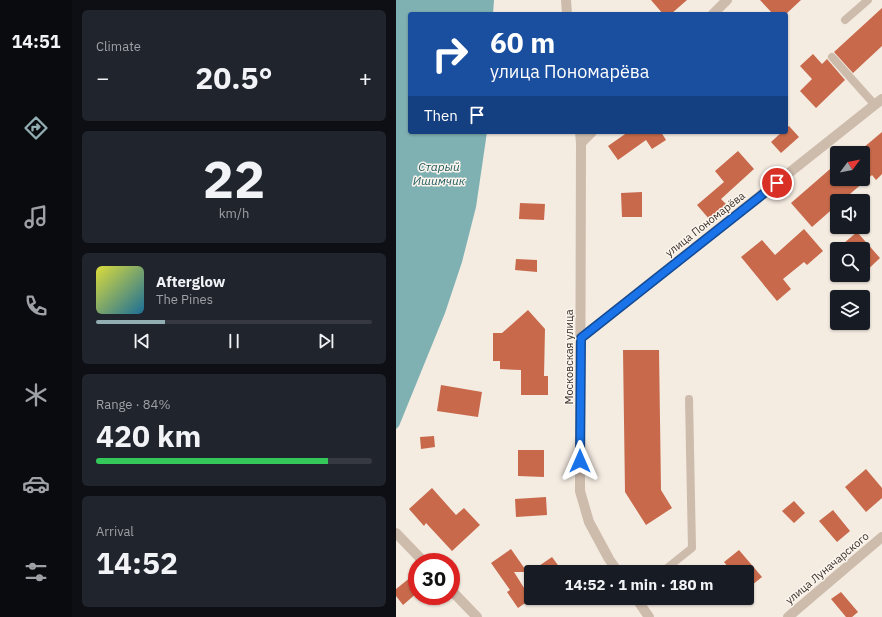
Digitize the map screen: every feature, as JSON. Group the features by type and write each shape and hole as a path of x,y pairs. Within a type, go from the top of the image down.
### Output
{"street":[{"path":"566,0 567,12"},
{"path":"715,12 727,0"},
{"name":"улица Пономарёва","path":"581,338 879,102"},
{"name":"Московская улица","path":"580,134 580,491 590,522 614,565"},
{"path":"581,143 590,134"},
{"path":"396,533 415,553"},
{"name":"улица Луначарского","path":"788,617 882,537"},
{"path":"460,600 476,617"},
{"path":"641,605 649,617"}],"lane":[{"path":"845,20 868,0"},
{"path":"832,57 879,102"},
{"path":"671,565 692,548 689,399"}],"water":[{"name":"Старый Ишимчик","path":"396,0 494,0 493,12 408,12 408,134 487,134 476,207 462,262 445,313 399,426 396,429"}],"building":[{"path":"651,0 687,0 673,12 661,12"},
{"path":"760,0 801,0 788,12 771,12"},
{"path":"882,8 882,46 853,73 834,52"},
{"path":"813,54 822,64 827,59 845,80 816,108 800,91 812,79 800,66"},
{"path":"788,127 799,137 781,153 771,142 780,134 788,134"},
{"path":"882,132 882,174 876,180 872,175 870,177 870,146 865,146"},
{"path":"625,134 662,134 666,140 652,149 646,140 618,160 608,146"},
{"path":"738,151 754,169 721,199 727,205 710,220 697,205 724,182 715,171"},
{"path":"830,169 830,186 859,186 850,194 830,194 830,211 812,227 791,203"},
{"path":"642,192 642,217 622,217 621,193"},
{"path":"520,203 545,204 544,220 519,219"},
{"path":"804,229 823,251 807,265 804,262 783,279 791,289 777,301 741,257 762,240 775,255"},
{"path":"855,234 859,234 866,242 845,242"},
{"path":"870,247 880,258 870,267"},
{"path":"516,259 537,260 537,272 515,270"},
{"path":"528,310 545,329 544,376 548,376 548,395 521,395 521,370 500,369 500,361 493,361 493,333 502,333"},
{"path":"623,350 659,350 661,490 672,508 646,525 625,492"},
{"path":"441,385 482,392 478,417 437,411"},
{"path":"434,436 435,447 421,449 420,437"},
{"path":"518,450 544,450 544,477 518,476"},
{"path":"866,469 882,488 882,498 866,512 845,487"},
{"path":"432,488 456,515 464,508 480,525 452,551 426,523 424,526 409,509"},
{"path":"546,497 547,515 516,517 515,499"},
{"path":"794,501 805,513 794,523 782,511"},
{"path":"833,510 850,531 837,542 819,521"},
{"path":"511,549 524,568 524,572 514,572 524,588 524,604 518,608 507,592 510,590 491,563"},
{"path":"739,550 752,565 726,565 724,562"},
{"path":"552,557 558,565 540,565"},
{"path":"754,568 762,577 754,583"},
{"path":"408,579 408,601 403,605 396,596 396,589"},
{"path":"841,592 858,612 852,617 846,617 831,599"}],"route":[{"path":"580,461 581,338 777,183"}]}
